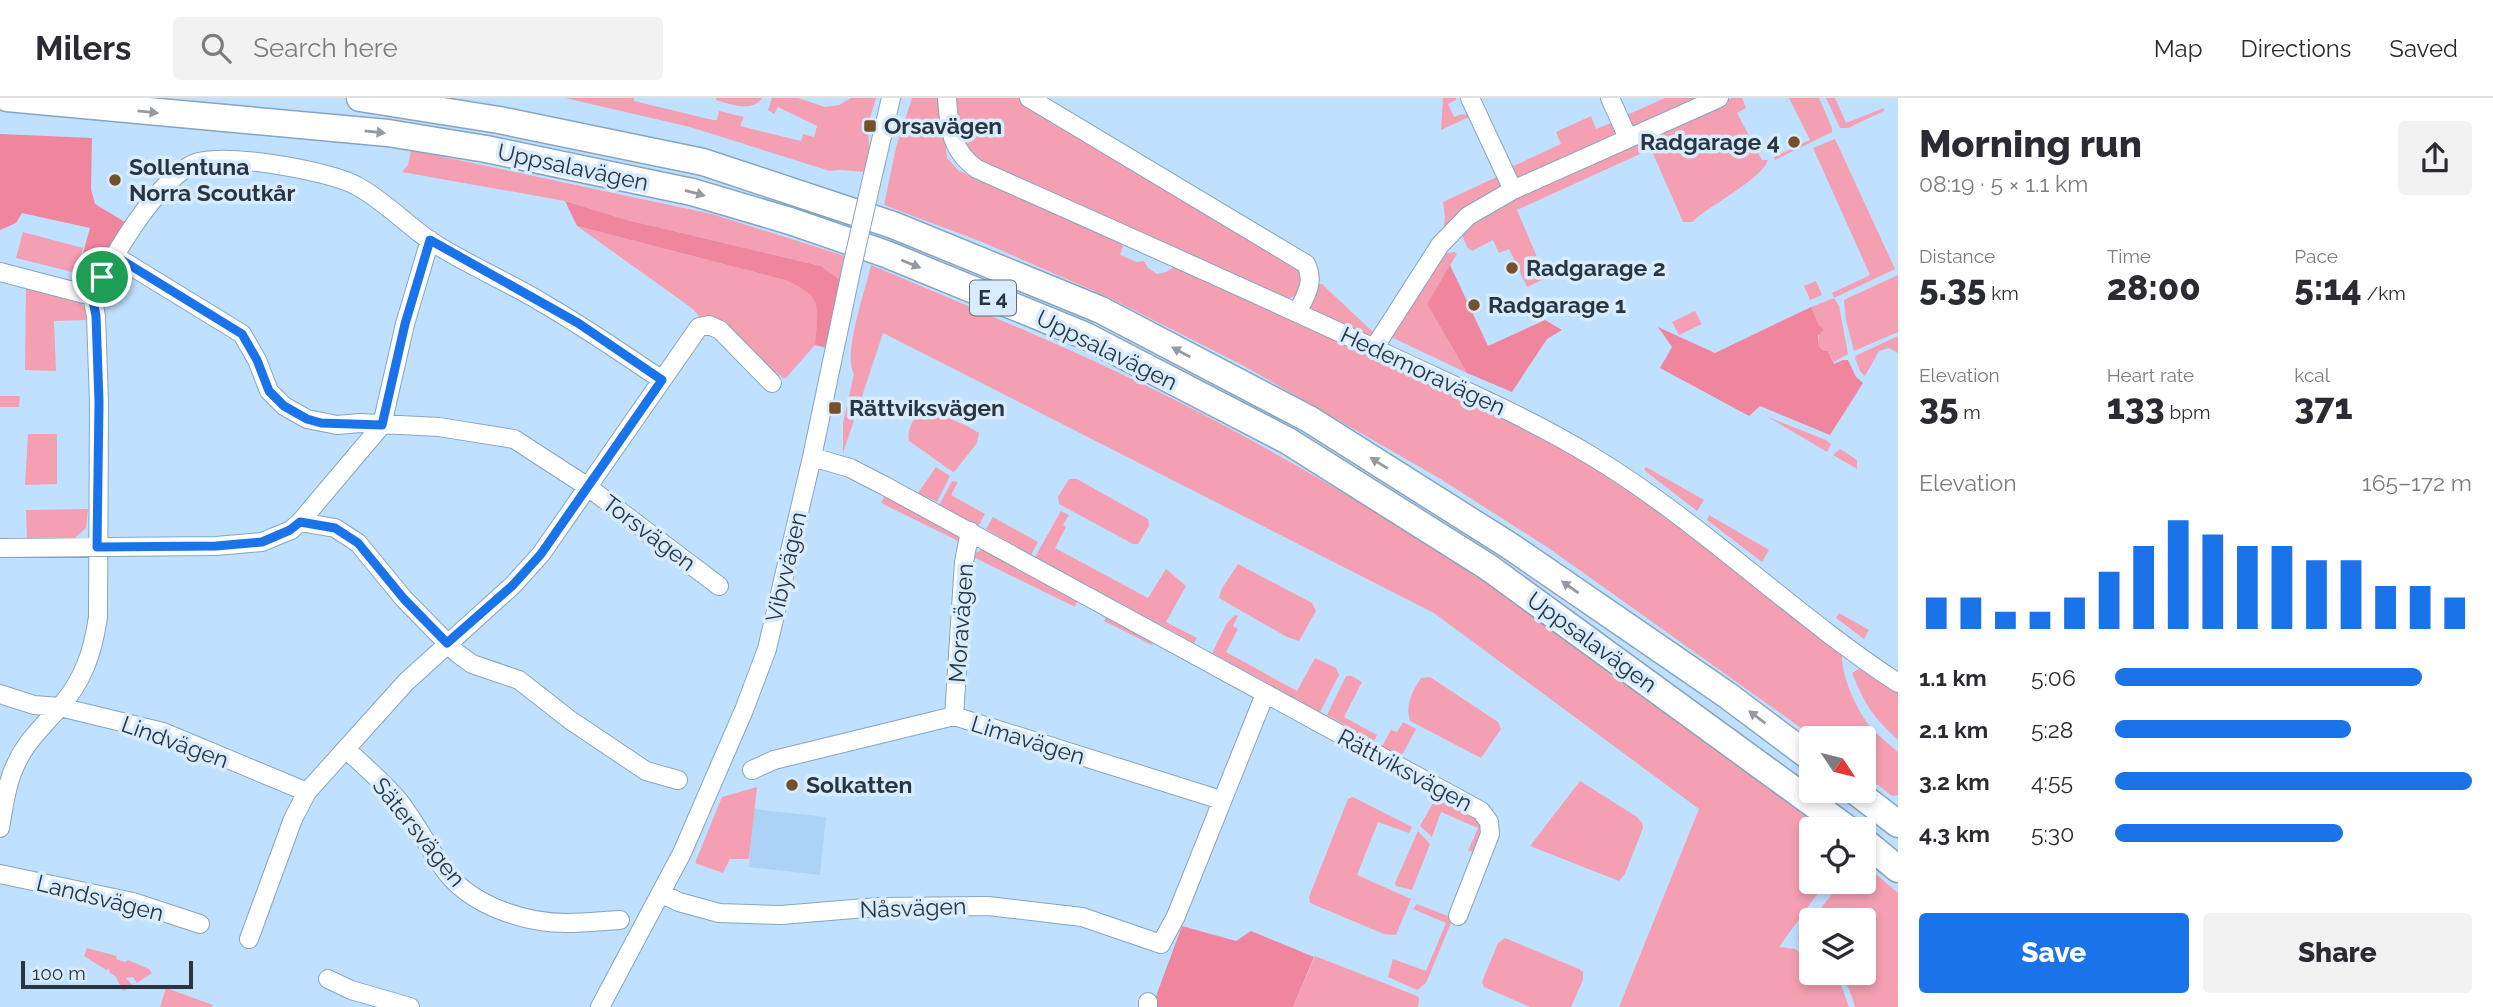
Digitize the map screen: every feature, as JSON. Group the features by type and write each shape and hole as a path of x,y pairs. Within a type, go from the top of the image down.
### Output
{"highway":[{"name":"Uppsalavägen","path":"7,98 379,132 486,149 692,192 790,220 886,254 1086,336 1288,441 1488,567 1831,817"},
{"name":"Uppsalavägen","path":"360,98 499,120 703,162 893,225 1101,310 1309,419 1357,449 1510,546 1727,695 1799,749"},
{"path":"1871,803 1898,824"},
{"path":"1876,851 1898,869"}],"street":[{"name":"Vibyvägen","path":"600,1007 662,894 744,710 767,649 891,98"},
{"name":"Hedemoravägen","path":"947,98 952,139 967,162 977,169 1511,411 1591,456 1647,492 1849,650 1898,683"},
{"path":"1029,98 1306,264 1311,284 1297,313"},
{"path":"1470,98 1513,190"},
{"path":"1610,98 1628,138"},
{"path":"1374,348 1440,245 1468,216 1513,190 1719,98"},
{"path":"0,828 8,787 17,760 60,707 83,673 95,642 98,617 99,402 96,316 92,296 146,209 170,182 192,163 214,159 259,163 330,174 357,186 430,240 578,323 662,380"},
{"path":"0,548 216,546 262,542 290,530 300,522 382,425 405,324 430,240"},
{"name":"Torsvägen","path":"115,256 242,334 257,360 269,391 284,406 307,419 321,423 439,427 514,439 588,487 719,586"},
{"path":"0,272 92,296"},
{"path":"249,939 289,828 307,792 406,682 513,585 541,554 699,327 709,325 720,330 772,383"},
{"name":"Rättviksvägen","path":"812,457 850,468 970,531 1486,815 1491,827 1490,834 1458,916"},
{"path":"300,522 335,528 358,543 404,599 472,664 519,680 570,720 646,771 678,780"},
{"name":"Moravägen","path":"954,716 964,562 970,531"},
{"name":"Lindvägen","path":"0,694 34,705 60,707 163,733 307,792"},
{"path":"1222,800 1265,694"},
{"name":"Limavägen","path":"752,770 775,760 954,716 1222,800"},
{"name":"Sätersvägen","path":"346,749 398,799 447,873 468,893 498,910 545,921 566,923 620,920"},
{"name":"Nåsvägen","path":"662,894 679,902 719,913 769,915 878,907 988,906 1082,917 1161,944 1176,916 1222,800"},
{"name":"Landsvägen","path":"0,874 132,902 200,924"},
{"path":"328,979 351,990 410,1007"}],"shaded area":[{"path":"565,98 634,98 634,101 713,120 717,120 719,111 744,117 740,126 801,141 803,134 814,137 817,126 778,107 774,114 768,110 772,98 798,98 825,107 839,105 851,98 876,98 868,125 870,168 866,172 830,171 690,127"},
{"path":"716,98 762,98 753,105 740,106"},
{"path":"912,98 940,98 947,158 959,171 1117,239 1123,246 1120,255 1137,262 1144,261 1148,268 1157,274 1175,266 1508,416 1645,498 1842,653 1846,681 1870,726 1799,727 1550,549 1439,478 1244,366 1110,298 982,242 884,205 896,147"},
{"path":"953,98 1022,98 1298,264 1303,273 1299,295 1284,300 986,166 969,150 960,136"},
{"path":"1443,98 1456,98 1448,104 1454,117 1462,114 1471,116 1441,130"},
{"path":"1665,98 1704,98 1634,130 1627,115"},
{"path":"1732,98 1742,98 1746,108 1737,113 1762,160 1768,160 1756,175 1692,222 1683,222 1651,149 1517,210 1546,278 1527,287 1509,249 1499,253 1493,240 1472,251 1467,247 1462,235 1501,202"},
{"path":"1789,98 1819,98 1832,132 1775,160 1774,157 1810,140"},
{"path":"1826,98 1835,98 1846,123 1884,108 1884,111 1848,128 1840,128"},
{"path":"1591,116 1596,129 1611,123 1614,138 1525,179 1516,179 1509,168 1561,144 1556,132"},
{"path":"0,134 92,138 91,189 95,204 125,222 95,280 75,281 90,228 22,213 16,223 0,230"},
{"path":"1835,139 1895,269 1834,298 1832,293 1870,275 1813,148"},
{"path":"411,150 712,214 845,256 840,280 821,266 627,220 565,201 402,172 408,165"},
{"path":"1501,175 1502,187 1442,240 1445,217 1443,202"},
{"path":"565,201 627,220 821,266 840,280 827,348 815,345 816,304 807,292 798,286 785,280 577,226"},
{"path":"577,226 785,280 806,289 814,299 818,312 815,345 786,378 776,372 769,372 703,321 693,309"},
{"path":"23,232 83,248 76,273 16,258"},
{"path":"1446,253 1457,254 1427,304 1467,373 1391,337"},
{"path":"871,265 1095,362 1184,404 1382,515 1570,637 1807,817 1799,817 1799,894 1817,894 1807,908 1799,908 1799,919 1779,947 1799,952 1799,985 1841,985 1849,1007 1619,1007 1699,809 1434,613 883,333 843,453 843,423 854,374 851,353"},
{"path":"1450,265 1488,346 1545,320 1562,330 1547,339 1512,392 1467,373 1427,304"},
{"path":"1898,275 1898,332 1854,351 1844,300"},
{"path":"1816,281 1822,295 1810,300 1804,286"},
{"path":"1318,284 1322,284 1374,333 1366,336 1311,310 1308,305"},
{"path":"26,286 79,301 85,309 87,320 54,321 56,371 25,370"},
{"path":"1834,298 1839,306 1848,354 1834,362 1828,351 1823,352 1819,346 1819,326 1811,307"},
{"path":"1811,307 1824,330 1818,335 1819,346 1823,351 1828,351 1834,364 1848,360 1856,377 1863,383 1830,435 1760,406 1749,416 1660,368 1672,347 1658,327 1715,353"},
{"path":"1695,311 1702,324 1679,335 1672,322"},
{"path":"1898,336 1898,353 1889,348 1879,351 1865,376 1855,358 1857,355"},
{"path":"0,396 20,396 19,407 0,407"},
{"path":"925,408 979,433 977,443 953,472 909,441 911,424 920,409"},
{"path":"1768,417 1826,440 1831,444 1827,452"},
{"path":"28,434 57,434 57,484 25,485"},
{"path":"1840,449 1857,460 1857,469 1833,455"},
{"path":"936,467 950,476 937,502 918,493"},
{"path":"1646,467 1704,500 1697,511 1644,470"},
{"path":"1069,479 1077,479 1148,519 1149,526 1138,544 1133,544 1059,504 1058,497"},
{"path":"952,481 958,482 951,495 985,514 979,525 939,505"},
{"path":"885,495 959,534 962,543 881,503"},
{"path":"88,509 86,528 75,538 27,538 26,510"},
{"path":"1061,511 1069,515 1055,548 1148,598 1166,569 1186,586 1166,622 1197,638 1194,643 1035,557"},
{"path":"1709,515 1769,550 1762,562 1707,520"},
{"path":"993,517 1038,542 1031,555 986,529"},
{"path":"984,549 1078,599 1075,607 973,557"},
{"path":"1238,564 1312,603 1316,611 1299,641 1287,637 1219,598 1221,590"},
{"path":"1839,613 1869,630 1864,639 1836,618"},
{"path":"1107,615 1154,641 1152,645 1104,621"},
{"path":"1235,615 1238,616 1233,626 1238,629 1226,652 1297,691 1315,658 1336,668 1339,675 1320,712 1212,653 1227,623"},
{"path":"1862,667 1898,691 1898,740 1870,710 1861,694 1852,673"},
{"path":"1346,676 1352,676 1362,682 1344,717 1377,735 1374,741 1327,715"},
{"path":"1430,677 1498,722 1501,729 1481,758 1410,721 1408,710 1412,694 1421,678"},
{"path":"1403,722 1416,729 1401,757 1382,746 1391,730 1397,732"},
{"path":"1876,733 1898,752 1898,795 1892,796 1876,783"},
{"path":"1580,781 1637,817 1642,823 1643,828 1625,874 1619,881 1530,846"},
{"path":"757,787 749,859 730,859 723,873 695,863 722,797"},
{"path":"1438,794 1467,809 1479,821 1480,839 1475,852 1468,851 1478,828 1441,812 1432,837 1420,826"},
{"path":"1353,797 1412,827 1409,833 1378,822 1357,875 1411,899 1396,935 1384,934 1310,903 1309,897 1348,799"},
{"path":"754,809 826,817 820,875 749,867"},
{"path":"1418,831 1430,844 1412,890 1396,886 1395,883"},
{"path":"1876,874 1898,893 1898,1007 1855,1007 1846,985 1876,985 1876,908 1821,908 1832,894 1876,894"},
{"path":"1417,904 1453,918 1426,983 1417,990 1388,977 1393,959 1426,971 1446,923 1413,909"},
{"path":"1182,926 1236,941 1251,931 1314,957 1293,1007 1152,1007"},
{"path":"1505,938 1583,972 1583,980 1571,1007 1530,1007 1484,987 1482,982 1498,943"},
{"path":"87,948 117,956 116,959 125,962 128,960 152,973 137,983 133,977 126,978 133,986 123,991 116,977 109,972 110,969 106,970 84,956"},
{"path":"1315,956 1417,996 1418,1007 1293,1007"},
{"path":"166,988 213,1005 160,1007"}],"place":[{"name":"Orsavägen","path":"870,126"},
{"name":"Radgarage 4","path":"1794,142"},
{"name":"Sollentuna Norra Scoutkår","path":"115,180"},
{"name":"Radgarage 2","path":"1512,268"},
{"name":"Radgarage 1","path":"1474,305"},
{"name":"Rättviksvägen","path":"835,408"},
{"name":"Solkatten","path":"792,785"}],"route":[{"path":"430,240 578,323 662,380 541,554 513,585 447,643 404,599 365,550 335,528 300,522 290,530 262,542 216,546 97,547 99,402 96,316 92,296 102,277 115,256 242,334 257,360 269,391 284,406 307,419 321,423 382,425 405,324 430,240"}]}
